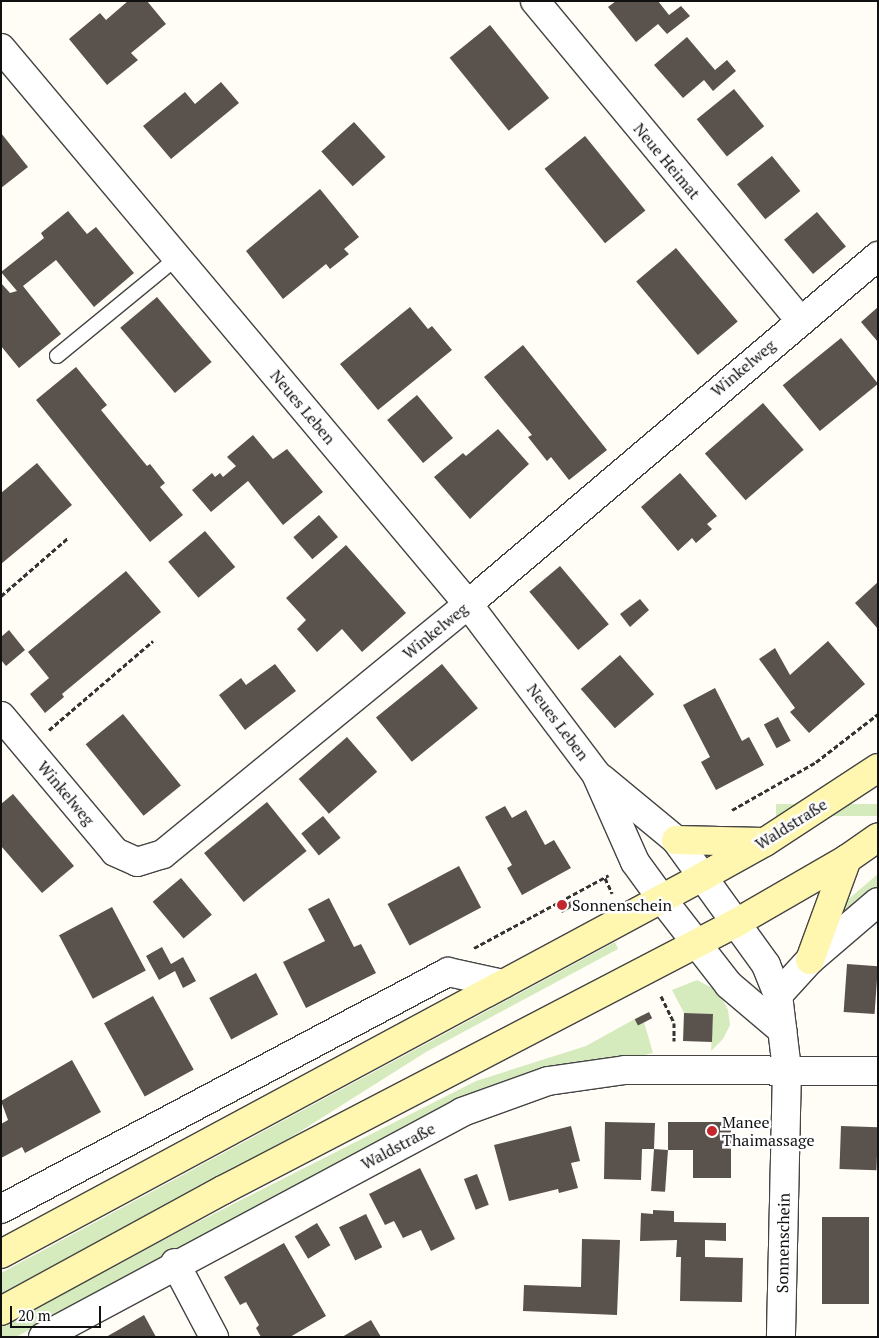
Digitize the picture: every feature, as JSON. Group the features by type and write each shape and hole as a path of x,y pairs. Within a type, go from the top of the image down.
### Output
{"main road":[{"name":"Waldstraße","path":"1,1254 766,842 878,768"},
{"path":"1,1311 223,1190 736,923 847,859 878,837"},
{"path":"676,840 766,842"},
{"path":"810,960 847,859"}],"street":[{"name":"Neue Heimat","path":"535,1 800,320"},
{"name":"Neues Leben","path":"1,48 468,604 596,774 635,862 662,899"},
{"name":"Winkelweg","path":"1,716 115,852 137,862 163,854 468,604 800,320 878,256"},
{"name":"Neues Leben","path":"596,774 676,840 702,877"},
{"path":"702,877 736,923"},
{"path":"662,899 729,984 782,1030"},
{"path":"778,995 810,960 878,902"},
{"name":"Sonnenschein","path":"736,923 766,965 778,995 787,1069 781,1337"},
{"path":"1,1209 448,972 503,984"},
{"name":"Waldstraße","path":"43,1337 175,1264 462,1112 548,1081 625,1070 787,1069 878,1071"},
{"path":"175,1264 214,1337"}],"lane":[{"path":"57,356 178,257"}],"path":[{"path":"1,596 68,538"},
{"path":"28,748 153,641"},
{"path":"727,813 816,762 878,714"},
{"path":"448,972 477,946 635,862"},
{"path":"659,991 674,1023 674,1070"}],"green space":[{"path":"776,804 878,804 878,816 776,816"},
{"path":"878,874 878,887 843,917 837,918 838,908"},
{"path":"615,942 618,949 426,1052 293,1136 1,1294 1,1273"},
{"path":"697,980 718,991 728,1010 730,1025 723,1039 711,1051 713,1014 684,1013 672,990"},
{"path":"642,1015 653,1053 477,1092 16,1337 1,1337 1,1327 188,1227 476,1081 586,1046"}],"building":[{"path":"128,1 147,1 166,24 131,53 138,60 107,85 69,39 100,13 106,20"},
{"path":"616,1 658,1 669,15 681,6 690,16 667,34 658,24 636,42 608,7"},
{"path":"490,25 549,98 509,131 450,58"},
{"path":"687,37 715,70 727,60 736,71 713,91 704,80 683,98 654,65"},
{"path":"221,82 239,103 171,159 143,126 185,92 195,104"},
{"path":"734,89 764,126 727,157 697,119"},
{"path":"354,122 385,157 353,186 321,151"},
{"path":"1,133 28,167 1,188"},
{"path":"585,136 645,211 605,243 545,169"},
{"path":"772,156 800,191 765,219 737,184"},
{"path":"320,189 359,237 344,249 349,254 330,269 326,264 283,299 246,251"},
{"path":"68,211 87,234 96,227 134,273 94,307 56,260 23,286 61,334 19,368 1,346 1,283 10,293 17,291 1,272 44,238 41,233"},
{"path":"817,212 846,246 813,274 784,240"},
{"path":"676,248 738,322 698,355 636,281"},
{"path":"157,297 212,362 175,393 120,328"},
{"path":"410,307 428,329 432,326 452,350 378,410 340,364"},
{"path":"878,307 878,342 861,322"},
{"path":"841,338 878,384 820,431 783,385"},
{"path":"523,345 607,450 569,480 551,457 547,461 528,437 532,435 484,377"},
{"path":"76,367 107,405 101,410 147,466 150,464 165,483 160,487 183,515 150,542 36,400"},
{"path":"417,395 453,438 423,463 387,420"},
{"path":"763,403 804,450 746,500 705,454"},
{"path":"498,429 529,464 470,519 434,477 463,453 466,456"},
{"path":"253,435 273,459 287,449 323,492 283,525 248,481 211,512 192,490 212,473 215,477 220,473 223,477 236,466 227,457"},
{"path":"37,463 72,505 1,564 1,493"},
{"path":"680,473 717,516 707,524 712,529 696,543 692,538 678,551 641,507"},
{"path":"319,515 338,537 312,559 293,537"},
{"path":"205,531 235,567 198,598 168,562"},
{"path":"346,545 406,613 362,652 342,629 317,652 297,629 306,620 286,598"},
{"path":"560,566 609,624 578,650 529,592"},
{"path":"126,571 161,612 62,694 64,697 45,713 30,694 49,678 28,652"},
{"path":"878,582 878,629 855,603"},
{"path":"640,599 649,610 630,627 620,614"},
{"path":"9,630 25,650 6,666 1,660 1,637"},
{"path":"828,641 865,684 809,733 790,712 795,708 759,659 775,648 790,675"},
{"path":"620,655 654,694 615,728 581,689"},
{"path":"275,664 296,691 245,730 219,695 241,678 246,685"},
{"path":"442,664 478,708 412,762 376,717"},
{"path":"715,688 742,741 749,737 764,765 716,790 701,762 710,757 683,705"},
{"path":"123,714 181,785 144,816 86,744"},
{"path":"778,717 791,741 777,748 764,725"},
{"path":"347,737 377,772 329,814 299,779"},
{"path":"13,794 74,866 42,893 1,846 1,804"},
{"path":"267,802 307,851 244,902 204,853"},
{"path":"505,806 512,818 526,810 545,845 554,840 571,868 522,895 507,868 512,865 485,817"},
{"path":"323,816 341,838 319,855 301,834"},
{"path":"459,866 481,907 410,946 387,904"},
{"path":"181,878 212,915 184,939 153,902"},
{"path":"329,898 354,947 361,944 376,973 306,1008 283,962 325,941 308,909"},
{"path":"573,900 576,905 562,913 559,907"},
{"path":"112,907 146,971 93,999 59,935"},
{"path":"162,947 171,964 183,957 196,981 183,988 175,971 159,980 146,956"},
{"path":"847,964 878,966 875,1014 844,1012"},
{"path":"256,973 278,1014 231,1039 209,998"},
{"path":"153,996 194,1069 145,1097 104,1023"},
{"path":"649,1012 652,1018 638,1026 635,1019"},
{"path":"684,1013 713,1014 712,1042 683,1041"},
{"path":"72,1060 101,1112 25,1153 22,1147 1,1158 1,1124 8,1120 1,1101"},
{"path":"605,1122 655,1123 654,1149 642,1149 641,1180 604,1179"},
{"path":"668,1122 731,1122 731,1178 693,1178 693,1150 668,1150"},
{"path":"571,1126 580,1161 571,1163 578,1188 559,1193 558,1189 509,1201 494,1145"},
{"path":"841,1126 878,1127 876,1170 839,1169"},
{"path":"654,1149 668,1150 665,1192 651,1191"},
{"path":"420,1168 455,1239 431,1251 421,1230 403,1238 394,1221 385,1225 369,1194"},
{"path":"477,1174 489,1205 476,1210 464,1179"},
{"path":"653,1210 674,1211 674,1222 726,1223 726,1241 705,1240 705,1257 743,1258 742,1302 680,1301 681,1257 676,1257 677,1240 640,1241 641,1213 653,1214"},
{"path":"366,1214 382,1247 355,1260 339,1227"},
{"path":"822,1217 869,1217 869,1304 822,1304"},
{"path":"317,1223 330,1245 308,1259 295,1236"},
{"path":"582,1239 620,1240 617,1315 523,1311 524,1285 581,1287"},
{"path":"284,1243 326,1316 290,1337 261,1337 256,1328 259,1325 246,1302 240,1305 224,1277"},
{"path":"144,1315 156,1337 106,1337 120,1329"},
{"path":"371,1320 381,1337 342,1337"}],"place":[{"name":"Sonnenschein","path":"562,905"},
{"name":"Manee Thaimassage","path":"712,1131"}]}
